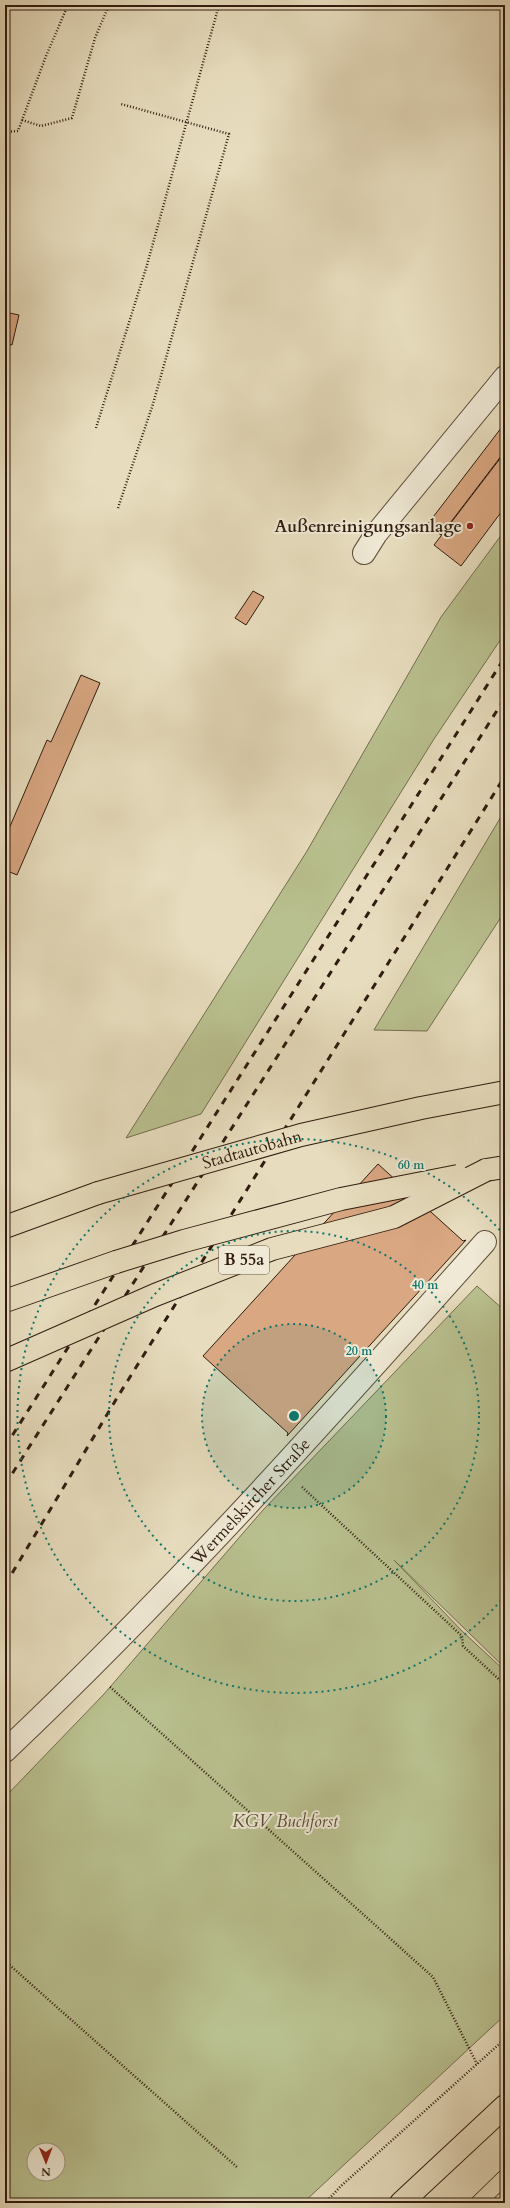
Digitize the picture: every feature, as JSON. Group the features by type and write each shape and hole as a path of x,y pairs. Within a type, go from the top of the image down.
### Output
{"main road":[{"name":"Stadtautobahn","path":"5,1227 98,1193 301,1135 421,1108 505,1092"},
{"name":"B 55a","path":"5,1300 116,1262 184,1241 341,1200 496,1169"},
{"name":"B 55a","path":"5,1361 155,1295 272,1249 394,1217 496,1169"},
{"path":"401,2203 505,2106"}],"street":[{"path":"364,553 376,534 505,377"},
{"name":"Wermelskircher Straße","path":"5,1751 91,1669 283,1469 485,1242"}],"path":[{"path":"5,132 18,131 68,5"},
{"path":"22,120 41,126 72,118 95,38 109,5"},
{"path":"96,428 147,265 218,5"},
{"path":"118,508 154,404 229,134 121,104"},
{"path":"283,1469 462,1636 462,1646 505,1685"},
{"path":"505,1569 501,1586 505,1614"},
{"path":"91,1669 433,1977 477,2064"},
{"path":"5,1961 238,2168"},
{"path":"325,2203 341,2186 505,2039"}],"green space":[{"path":"505,530 505,633 434,739 201,1114 126,1138 307,851 441,617"},
{"path":"505,810 505,911 427,1031 374,1030"},
{"name":"KGV Buchforst","path":"477,1286 505,1311 505,1668 394,1560 462,1631 505,1671 505,2015 303,2203 5,2203 5,1797 104,1694 263,1510"}],"building":[{"path":"5,312 19,315 12,345 5,343"},
{"path":"505,423 505,451 441,535 427,525"},
{"name":"Außenreinigungsanlage","path":"505,452 505,507 461,566 434,545"},
{"path":"253,591 264,597 246,625 235,618"},
{"path":"81,675 100,683 17,875 5,870 5,849 8,841 5,838 47,740 51,742"},
{"path":"378,1164 463,1241 466,1240 287,1436 288,1433 203,1356"}],"tram line":[{"path":"467,2203 505,2166"},
{"path":"489,2203 505,2188"}],"railway":[{"path":"5,1447 505,657"},
{"path":"5,1485 505,698"},
{"path":"5,1585 120,1393 505,776"}],"place":[{"name":"Außenreinigungsanlage","path":"470,526"}]}
